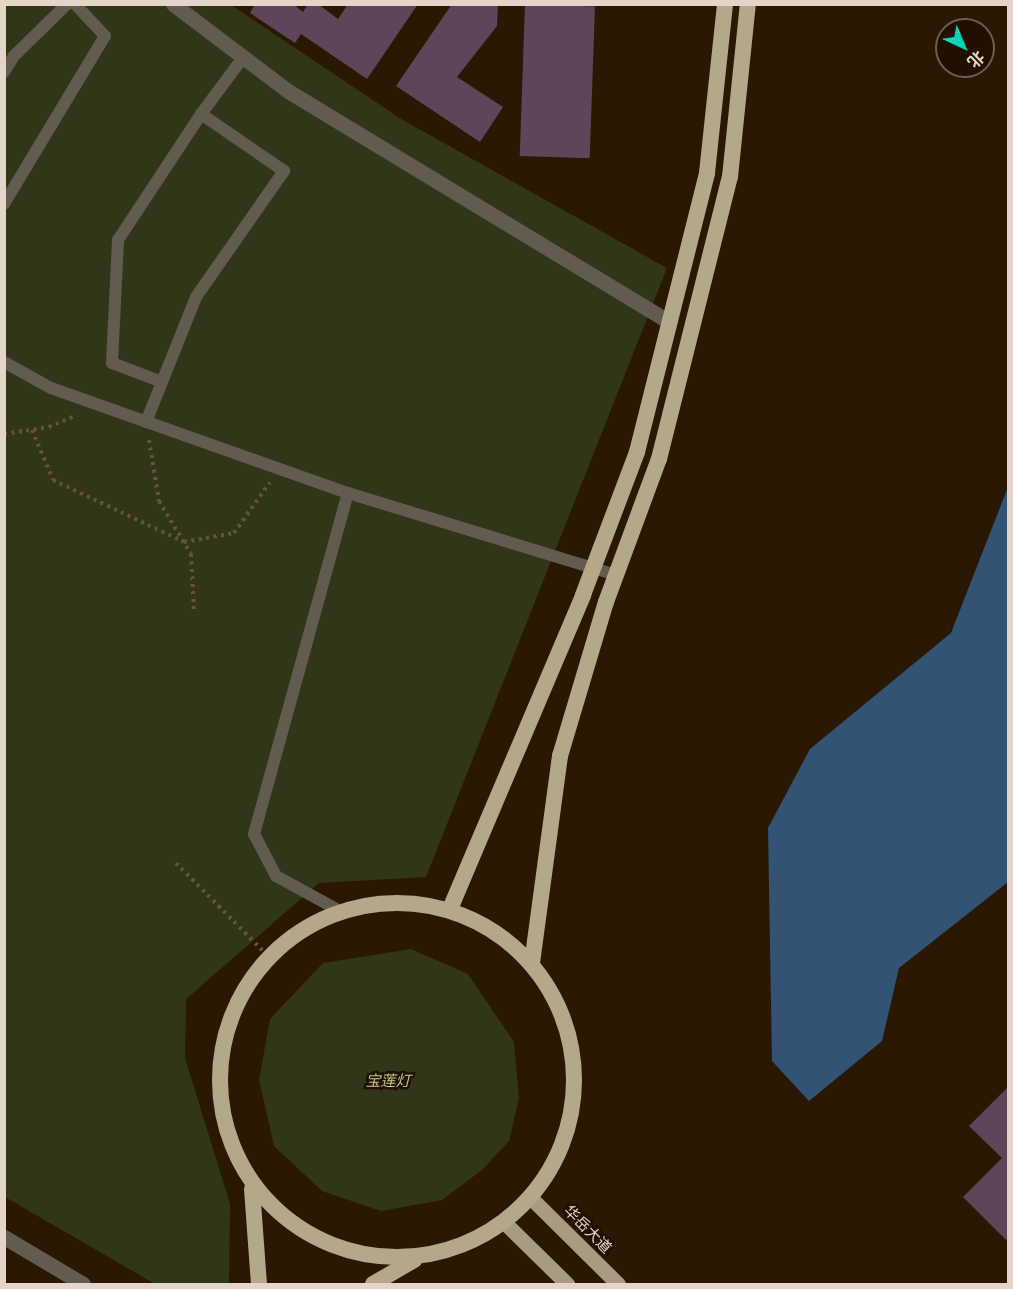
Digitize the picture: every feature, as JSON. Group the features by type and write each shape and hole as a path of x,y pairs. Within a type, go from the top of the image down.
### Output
{"highway":[{"path":"450,909 594,568 637,452 707,173 725,4"},
{"path":"532,963 560,756 616,574 659,459 730,177 748,4"},
{"path":"259,1284 252,1190 219,1112 225,1028 268,956 340,911 395,901 450,909 495,930 532,963 571,1038 571,1123 532,1199 506,1224 414,1260 373,1284"},
{"path":"252,1190 323,1246 414,1260"}],"main road":[{"name":"华岳大道","path":"532,1199 618,1284"},
{"path":"506,1224 567,1284"}],"street":[{"path":"172,4 242,58 308,103 670,322"},
{"path":"4,1237 83,1284"}],"lane":[{"path":"4,72 14,56 67,4"},
{"path":"4,204 105,36 75,4"},
{"path":"162,382 112,363 118,240 201,114 242,58"},
{"path":"146,422 196,297 284,171 201,114"},
{"path":"4,362 51,388 348,493 616,574"},
{"path":"340,911 276,876 254,834 348,493"}],"path":[{"path":"4,434 49,427 100,406"},
{"path":"146,422 159,501 191,554 194,612"},
{"path":"32,430 53,480 184,542 234,532 279,469"},
{"path":"176,863 268,956"}],"green space":[{"path":"5,5 231,5 401,119 667,268 426,877 319,883 186,999 185,1058 230,1204 229,1284 155,1284 5,1197"},
{"name":"宝莲灯","path":"411,949 468,974 514,1042 519,1098 509,1141 482,1170 442,1200 381,1211 322,1191 274,1146 259,1080 270,1019 323,963"}],"water":[{"path":"1008,487 1008,882 899,968 882,1041 809,1101 772,1061 768,828 810,749 951,633"}],"building":[{"path":"255,4 293,4 303,12 308,4 318,4 338,19 348,4 418,4 367,79 301,34 295,43 250,13"},
{"path":"452,4 498,4 497,26 457,77 503,107 480,142 396,86"},
{"path":"525,4 595,6 590,158 520,156"},
{"path":"1008,1087 1008,1238 1006,1240 963,1197 1002,1158 969,1126"}]}
